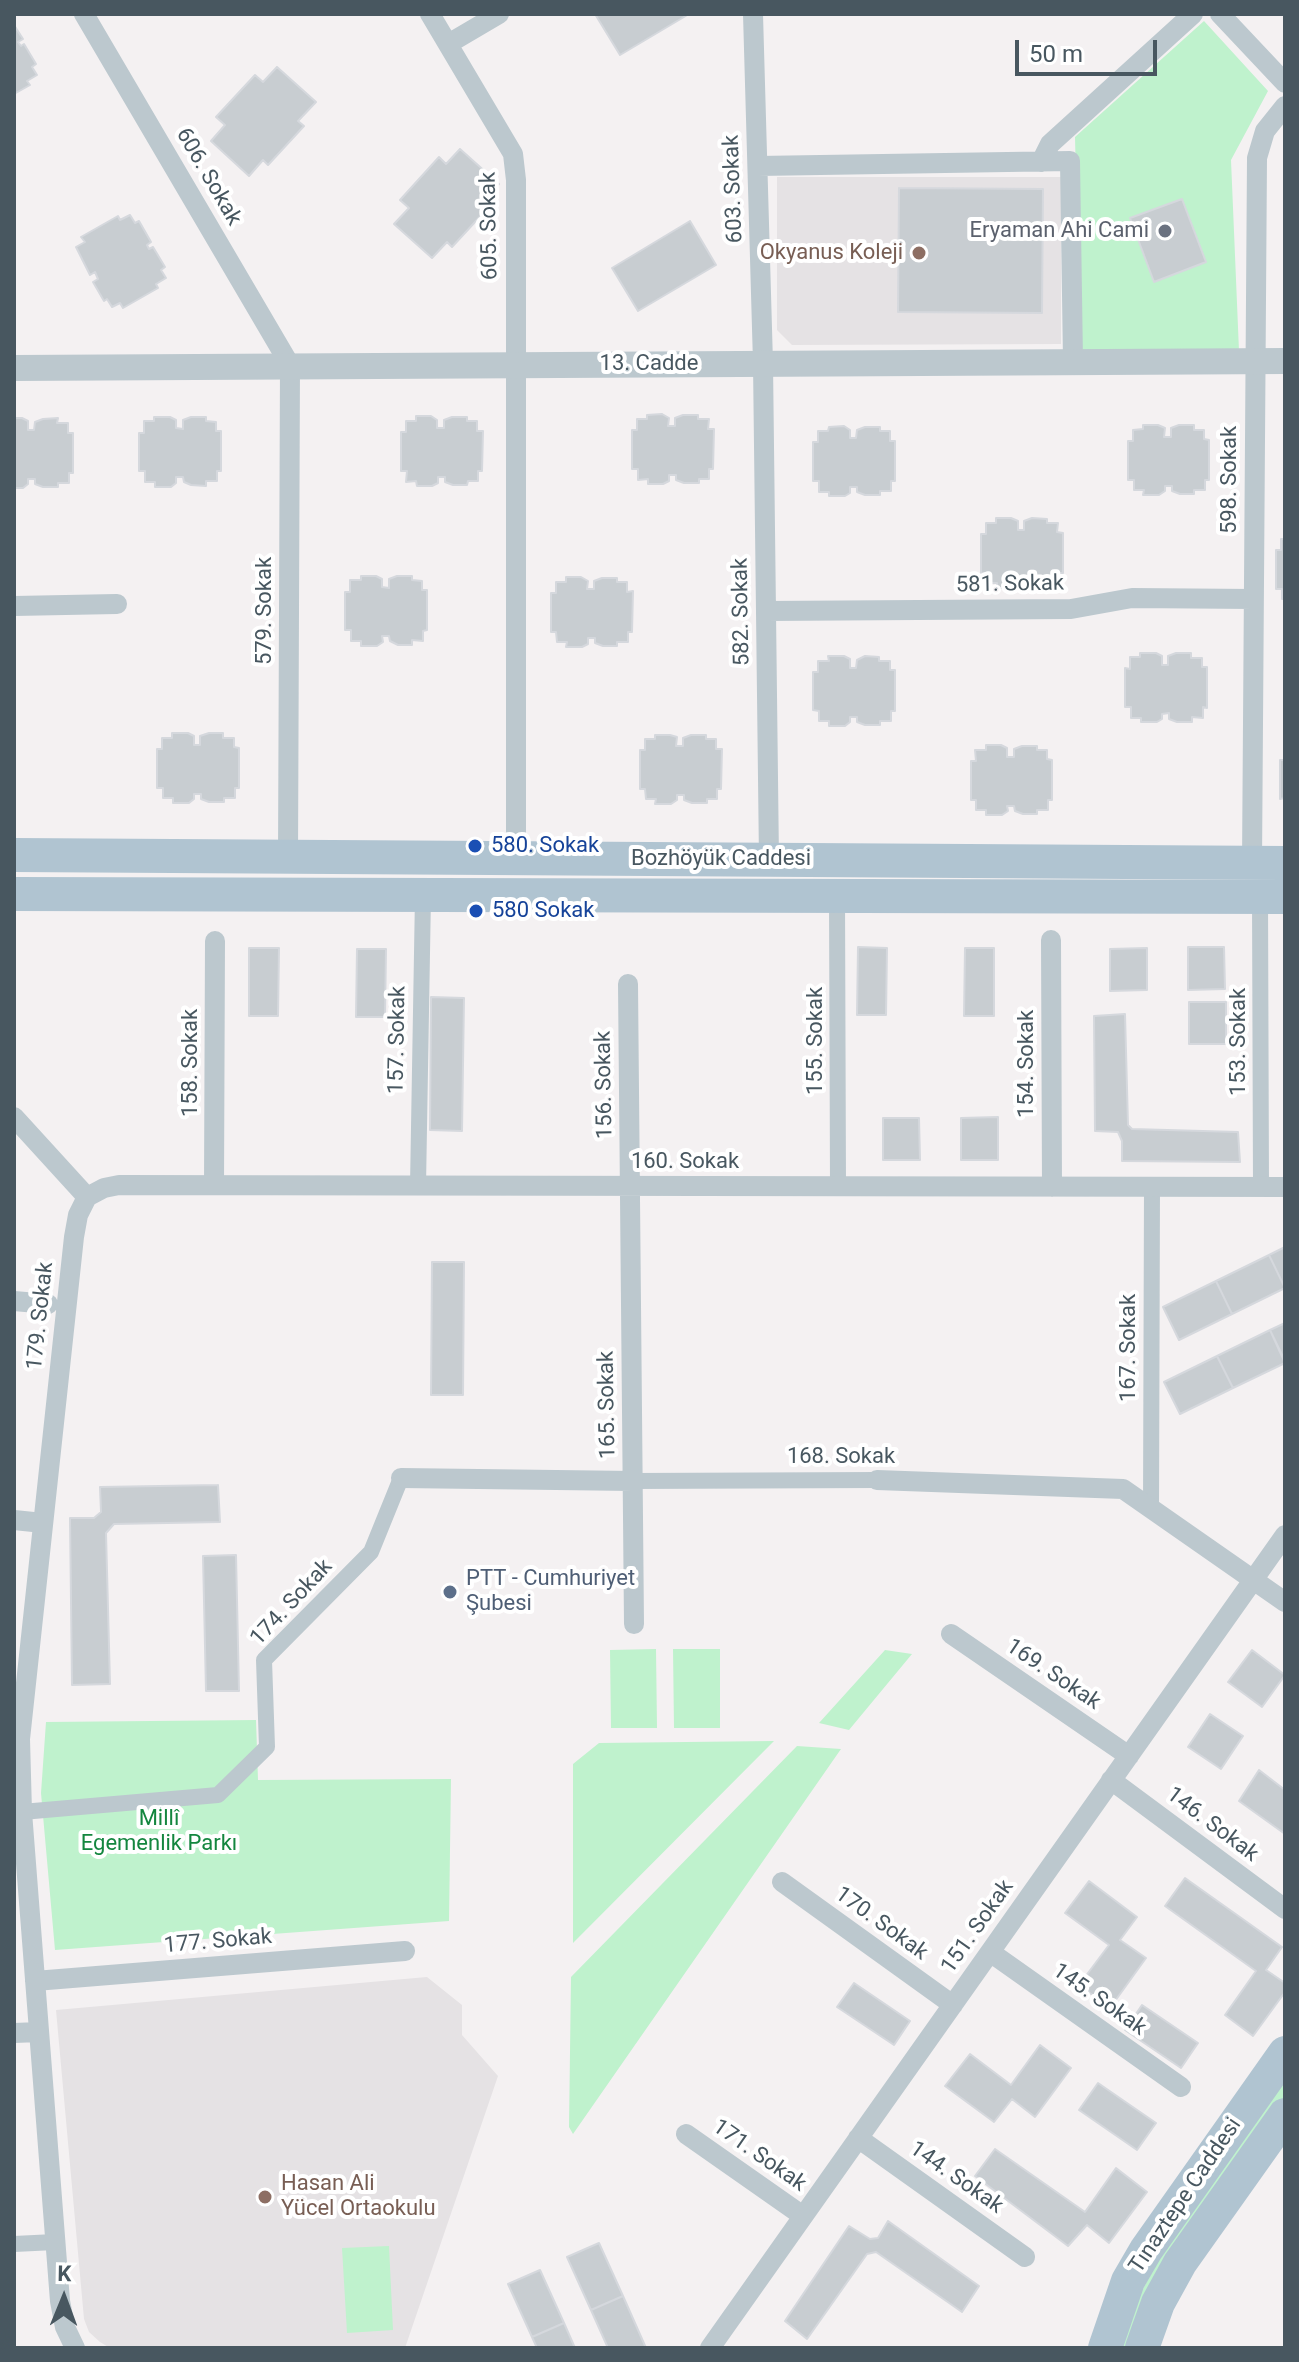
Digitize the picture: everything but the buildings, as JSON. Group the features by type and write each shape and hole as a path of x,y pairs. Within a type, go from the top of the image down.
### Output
{"main road":[{"name":"Bozhöyük Caddesi","path":"14,855 1268,863"},
{"name":"Bozhöyük Caddesi","path":"14,894 1273,897"},
{"name":"Tınaztepe Caddesi","path":"1105,2348 1128,2281 1150,2242 1285,2053"},
{"name":"Tınaztepe Caddesi","path":"1142,2348 1158,2303 1180,2263 1285,2115"}],"street":[{"name":"606. Sokak","path":"84,14 290,365"},
{"name":"605. Sokak","path":"430,14 513,154 516,180 515,364"},
{"path":"448,44 499,14"},
{"name":"603. Sokak","path":"753,14 763,363"},
{"path":"1041,162 1050,144 1193,14"},
{"path":"1220,14 1285,83"},
{"name":"598. Sokak","path":"1268,863 1253,599 1257,158 1265,131 1285,106"},
{"path":"758,166 1070,161 1073,361"},
{"name":"13. Cadde","path":"14,368 1285,361"},
{"name":"582. Sokak","path":"763,363 769,860"},
{"path":"515,364 516,858"},
{"name":"579. Sokak","path":"288,856 290,365"},
{"name":"581. Sokak","path":"766,611 1071,609 1132,598 1253,599"},
{"path":"14,606 117,604"},
{"name":"157. Sokak","path":"418,1186 423,895"},
{"name":"155. Sokak","path":"837,896 838,1187"},
{"name":"153. Sokak","path":"1261,1187 1273,897"},
{"name":"154. Sokak","path":"1051,940 1052,1187"},
{"name":"158. Sokak","path":"214,1185 215,941"},
{"name":"156. Sokak","path":"628,984 630,1186"},
{"path":"14,1117 87,1197"},
{"name":"160. Sokak","path":"87,1197 104,1188 119,1185 1285,1187"},
{"name":"165. Sokak","path":"630,1186 634,1624"},
{"name":"167. Sokak","path":"1151,1508 1152,1187"},
{"name":"179. Sokak","path":"75,2348 62,2314 18,1812 20,1739 76,1224 87,1197"},
{"path":"14,1301 48,1304"},
{"name":"168. Sokak","path":"401,1478 877,1480 1123,1489 1285,1602"},
{"name":"174. Sokak","path":"18,1812 218,1795 267,1747 264,1660 371,1552 401,1478"},
{"path":"14,1520 43,1523"},
{"name":"151. Sokak","path":"710,2348 1285,1535"},
{"name":"169. Sokak","path":"951,1634 1129,1756"},
{"name":"146. Sokak","path":"1111,1780 1285,1909"},
{"name":"170. Sokak","path":"782,1882 953,2005"},
{"name":"177. Sokak","path":"35,1981 405,1951"},
{"name":"145. Sokak","path":"990,1952 1181,2087"},
{"path":"14,2033 39,2032"},
{"name":"171. Sokak","path":"686,2134 803,2216"},
{"name":"144. Sokak","path":"858,2138 1025,2257"},
{"path":"14,2244 55,2242"}],"shaded area":[{"name":"Okyanus Koleji","path":"777,177 1061,177 1061,344 792,345 777,330"},
{"name":"Hasan Ali Yücel Ortaokulu","path":"427,1977 462,2005 462,2035 498,2076 405,2348 110,2348 89,2332 84,2319 56,2010"}],"green space":[{"path":"1204,21 1268,91 1231,160 1239,351 1080,350 1075,137"},
{"path":"656,1649 657,1728 611,1728 610,1650"},
{"path":"673,1649 720,1649 720,1728 674,1728"},
{"path":"885,1650 912,1654 849,1730 819,1723"},
{"name":"Millî Egemenlik Parkı","path":"256,1720 258,1780 451,1779 449,1921 55,1950 41,1793 46,1722"},
{"path":"774,1741 573,1943 573,1764 599,1743"},
{"path":"797,1746 841,1749 573,2134 569,2127 571,1977"},
{"path":"1285,2077 1285,2097 1251,2146 1129,2348 1117,2348 1125,2321 1169,2242"},
{"path":"389,2246 393,2330 347,2333 342,2248"}],"place":[{"name":"Eryaman Ahi Cami","path":"1165,231"},
{"name":"Okyanus Koleji","path":"919,253"},
{"name":"580. Sokak","path":"475,846"},
{"name":"580 Sokak","path":"476,911"},
{"name":"PTT - Cumhuriyet Şubesi","path":"450,1592"},
{"name":"Hasan Ali Yücel Ortaokulu","path":"265,2197"}]}
